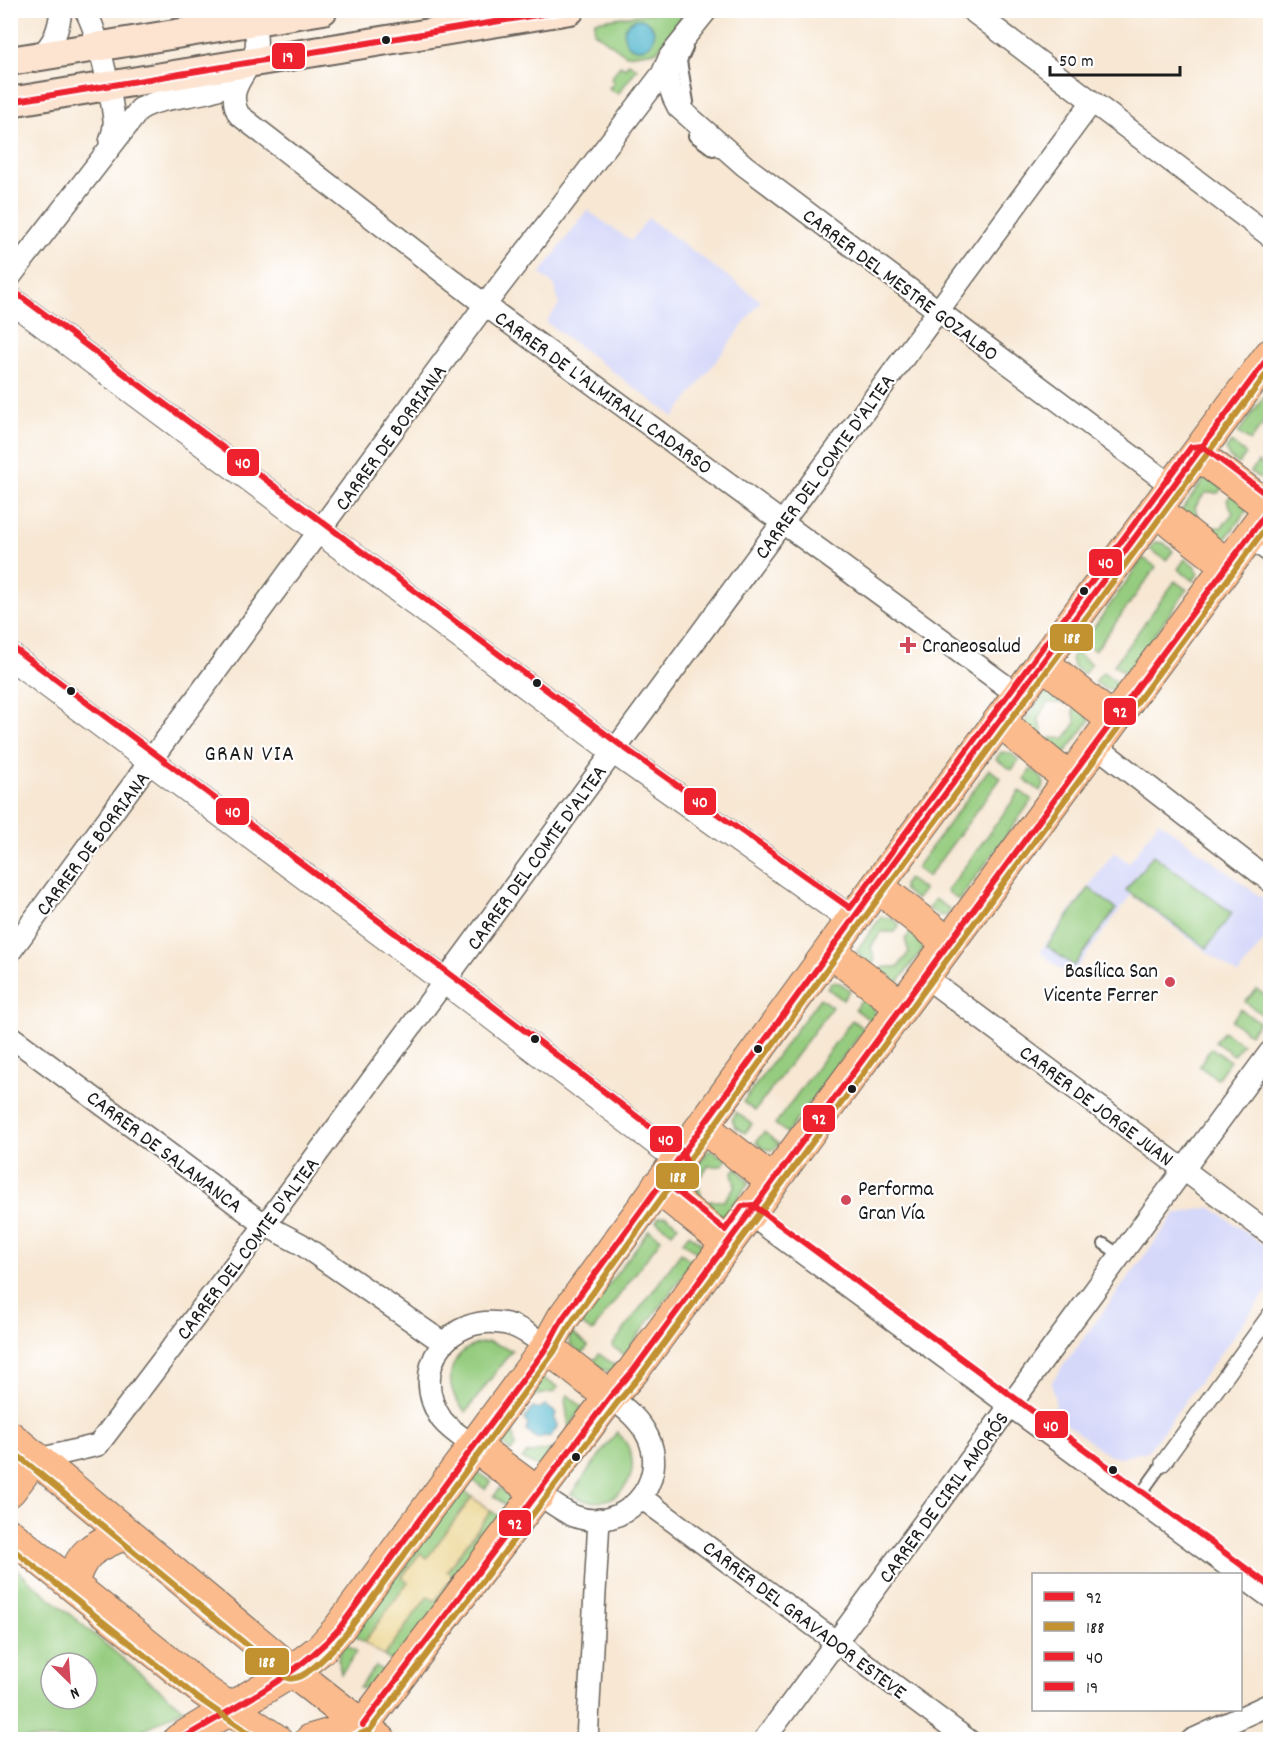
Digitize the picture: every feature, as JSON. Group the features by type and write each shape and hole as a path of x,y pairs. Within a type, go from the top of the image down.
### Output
{"main road":[{"path":"10,61 186,33 250,16 323,10"},
{"path":"10,102 245,67 570,10"},
{"path":"204,1725 292,1671 321,1649 338,1630 547,1347 563,1318 678,1158 1270,355"},
{"path":"311,1740 372,1732 610,1397 633,1371 1227,565 1260,544 1270,508 1197,454"},
{"path":"1164,497 1227,565"},
{"path":"1042,662 1113,720"},
{"path":"999,721 1069,779"},
{"path":"877,886 948,943"},
{"path":"830,951 901,1006"},
{"path":"702,1126 772,1181"},
{"path":"657,1187 727,1243"},
{"path":"547,1347 610,1397"},
{"path":"10,1437 292,1671 372,1732"},
{"path":"474,1446 539,1494"},
{"path":"10,1490 37,1458"},
{"path":"72,1584 78,1564 90,1549 126,1533"},
{"path":"10,1535 72,1584 204,1725 276,1740"}],"street":[{"path":"39,56 54,38 61,10"},
{"path":"85,10 92,24 114,121 109,146"},
{"path":"186,33 202,24 212,10"},
{"path":"971,10 1270,236"},
{"name":"CARRER DE BORRIANA","path":"10,952 152,763 485,305 662,74 670,56 704,14"},
{"name":"CARRER DE L'ALMIRALL CADARSO","path":"250,16 256,48 245,67 234,103 239,115 485,305 1018,695"},
{"name":"CARRER DEL MESTRE GOZALBO","path":"670,56 668,82 671,96 678,107 745,166 938,312 1164,497"},
{"path":"10,277 109,146 140,109 157,100 226,88 245,67"},
{"name":"CARRER DEL COMTE D'ALTEA","path":"37,1458 98,1445 264,1226 1092,102"},
{"path":"10,299 614,752 852,920"},
{"path":"10,656 678,1158"},
{"path":"1095,745 1270,881"},
{"name":"CARRER DE JORGE JUAN","path":"924,976 1270,1234"},
{"name":"CARRER DE SALAMANCA","path":"10,1036 264,1226 301,1245 442,1342"},
{"name":"CARRER DE CIRIL AMORÓS","path":"764,1740 1010,1405 1112,1250 1184,1169 1270,1052"},
{"path":"748,1214 1238,1573"},
{"path":"1163,1463 1270,1315"},
{"path":"474,1446 443,1421 430,1392 431,1365 442,1342 456,1331 471,1325 490,1322 519,1329 547,1347"},
{"path":"539,1494 575,1516 599,1519 630,1509 642,1498 651,1483 655,1467 653,1453 639,1423 610,1397"},
{"name":"CARRER DEL GRAVADOR ESTEVE","path":"642,1498 968,1740"},
{"path":"587,1740 599,1519"},
{"path":"1242,1576 1270,1596"},
{"path":"1192,1740 1270,1704"}],"lane":[{"path":"688,102 682,57 704,14"},
{"path":"693,136 733,164 745,166"},
{"path":"1137,1499 1163,1463"}],"shaded area":[{"path":"587,210 631,241 648,218 761,301 674,417 546,322 559,305 555,286 540,274"},
{"path":"1159,821 1270,904 1270,932 1238,975 1131,895 1070,977 1040,952 1114,852 1129,863"},
{"path":"1211,1207 1267,1248 1270,1262 1270,1287 1148,1451 1123,1457 1109,1456 1057,1417 1052,1381 1175,1214"}],"green space":[{"path":"663,11 687,11 657,51 626,55 594,32 595,21","holes":["653,29 653,38 625,38 625,30"]},
{"path":"629,63 637,69 618,94 609,88 614,82 611,79 620,65 625,68"},
{"path":"1270,388 1270,414 1250,441 1238,433"},
{"path":"1231,442 1246,454 1239,464 1229,457 1226,449"},
{"path":"1258,462 1270,471 1269,480 1260,479 1251,472"},
{"path":"1205,478 1224,486 1218,493 1205,493 1195,507 1198,521 1194,527 1181,511"},
{"path":"1233,493 1247,510 1223,542 1218,543 1203,534 1208,528 1222,527 1233,513 1227,500"},
{"path":"1155,542 1164,543 1173,551 1166,560 1150,549"},
{"path":"1143,558 1156,567 1095,651 1083,643"},
{"path":"1185,559 1195,566 1198,574 1193,581 1178,569"},
{"path":"1175,581 1187,590 1126,674 1114,665"},
{"path":"1075,652 1091,664 1084,674 1074,667 1071,659"},
{"path":"1103,672 1119,684 1114,690 1105,689 1095,682"},
{"path":"1048,688 1053,688 1068,696 1063,703 1048,703 1038,718 1042,731 1038,738 1025,726 1025,721"},
{"path":"1078,704 1090,720 1066,752 1062,753 1047,744 1051,738 1065,738 1076,723 1073,711"},
{"path":"1001,752 1010,753 1019,760 1012,770 996,759"},
{"path":"989,769 1001,778 928,877 916,868"},
{"path":"1031,769 1041,776 1044,784 1040,791 1024,779"},
{"path":"1020,791 1032,800 959,900 947,891"},
{"path":"1153,855 1232,913 1207,948 1126,890"},
{"path":"908,879 924,890 916,900 904,890 903,885"},
{"path":"1089,888 1116,909 1074,966 1047,946"},
{"path":"935,899 951,910 946,916 938,915 928,908"},
{"path":"881,917 891,918 900,925 895,932 881,932 871,947 875,960 870,966 857,950"},
{"path":"910,933 920,940 923,949 899,981 895,982 879,973 884,967 898,967 909,952 905,939"},
{"path":"831,982 840,983 850,990 843,1000 827,988"},
{"path":"1257,989 1270,1000 1270,1007 1264,1016 1245,1002"},
{"path":"820,998 832,1007 755,1111 743,1102"},
{"path":"862,999 872,1006 875,1014 871,1021 855,1009"},
{"path":"1240,1009 1259,1022 1250,1034 1232,1021"},
{"path":"852,1020 864,1029 787,1133 775,1124"},
{"path":"1224,1031 1242,1044 1234,1055 1215,1042"},
{"path":"1211,1048 1230,1061 1217,1079 1199,1066"},
{"path":"736,1112 752,1124 745,1133 735,1127 732,1118"},
{"path":"764,1132 779,1144 774,1150 765,1149 756,1142"},
{"path":"708,1151 727,1159 722,1166 708,1166 697,1181 701,1194 697,1200 685,1192 684,1184"},
{"path":"737,1167 749,1183 725,1215 717,1215 706,1207 710,1201 724,1201 735,1186 732,1173"},
{"path":"666,1216 678,1225 672,1233 656,1221 659,1217"},
{"path":"649,1230 661,1239 592,1332 580,1323"},
{"path":"689,1234 701,1243 702,1250 699,1254 683,1242"},
{"path":"681,1253 693,1262 624,1355 612,1346"},
{"path":"572,1333 588,1346 582,1354 570,1344 569,1338"},
{"path":"489,1342 512,1350 466,1412 452,1391 452,1368 464,1351 475,1345"},
{"path":"599,1354 616,1366 606,1371 593,1362"},
{"path":"542,1378 558,1387 554,1392 526,1397"},
{"path":"568,1395 582,1407 569,1428 565,1400"},
{"path":"511,1418 515,1447 511,1452 498,1439"},
{"path":"617,1432 628,1446 632,1461 631,1475 625,1487 615,1496 602,1501 587,1501 571,1494"},
{"path":"554,1449 538,1467 522,1459 526,1454"},
{"path":"476,1471 491,1481 485,1489 468,1477"},
{"path":"460,1487 472,1497 427,1559 420,1554 403,1576 409,1582 364,1642 352,1634"},
{"path":"500,1488 513,1500 511,1509 494,1496"},
{"path":"491,1511 503,1519 396,1665 384,1656 428,1596 435,1600 453,1577 446,1572"},
{"path":"11,1565 183,1709 126,1739 11,1739"},
{"path":"345,1643 357,1652 341,1674 338,1658"},
{"path":"376,1666 389,1675 372,1689 359,1688"}],"sand":[{"path":"472,1497 491,1511 447,1571 453,1576 435,1601 428,1596 384,1656 364,1642 408,1582 402,1577 420,1553 427,1558"}],"water":[{"path":"639,19 645,20 653,28 653,40 645,48 639,49 633,48 625,40 624,34 625,28 633,20"},
{"path":"545,1405 556,1413 554,1420 558,1426 550,1437 544,1436 538,1439 526,1431 528,1425 525,1419 533,1407 539,1409"}],"transit line":[{"name":"19","path":"10,102 567,10"},
{"name":"40","path":"15,292 619,744 850,908 1191,447 1202,446 1270,497"},
{"name":"92","path":"180,1740 283,1677 303,1663 338,1630 547,1347 563,1318 877,886 1270,355"},
{"name":"188","path":"10,1449 287,1678 301,1676 310,1670 345,1635 554,1352 571,1323 884,891 1270,369"},
{"name":"92","path":"363,1725 610,1397 633,1371 1270,508"},
{"name":"188","path":"345,1740 370,1730 617,1403 640,1376 1270,522"},
{"name":"40","path":"15,649 490,1004 683,1152 686,1162 669,1185 725,1230 742,1206 753,1205 1270,1586"},
{"name":"188","path":"10,1547 198,1698 259,1740"}],"place":[{"name":"Craneosalud","path":"908,645"},
{"name":"Basílica San Vicente Ferrer","path":"1170,982"},
{"name":"Performa Gran Vía","path":"846,1200"}],"district":[{"name":"GRAN VIA","path":"250,752"}]}
